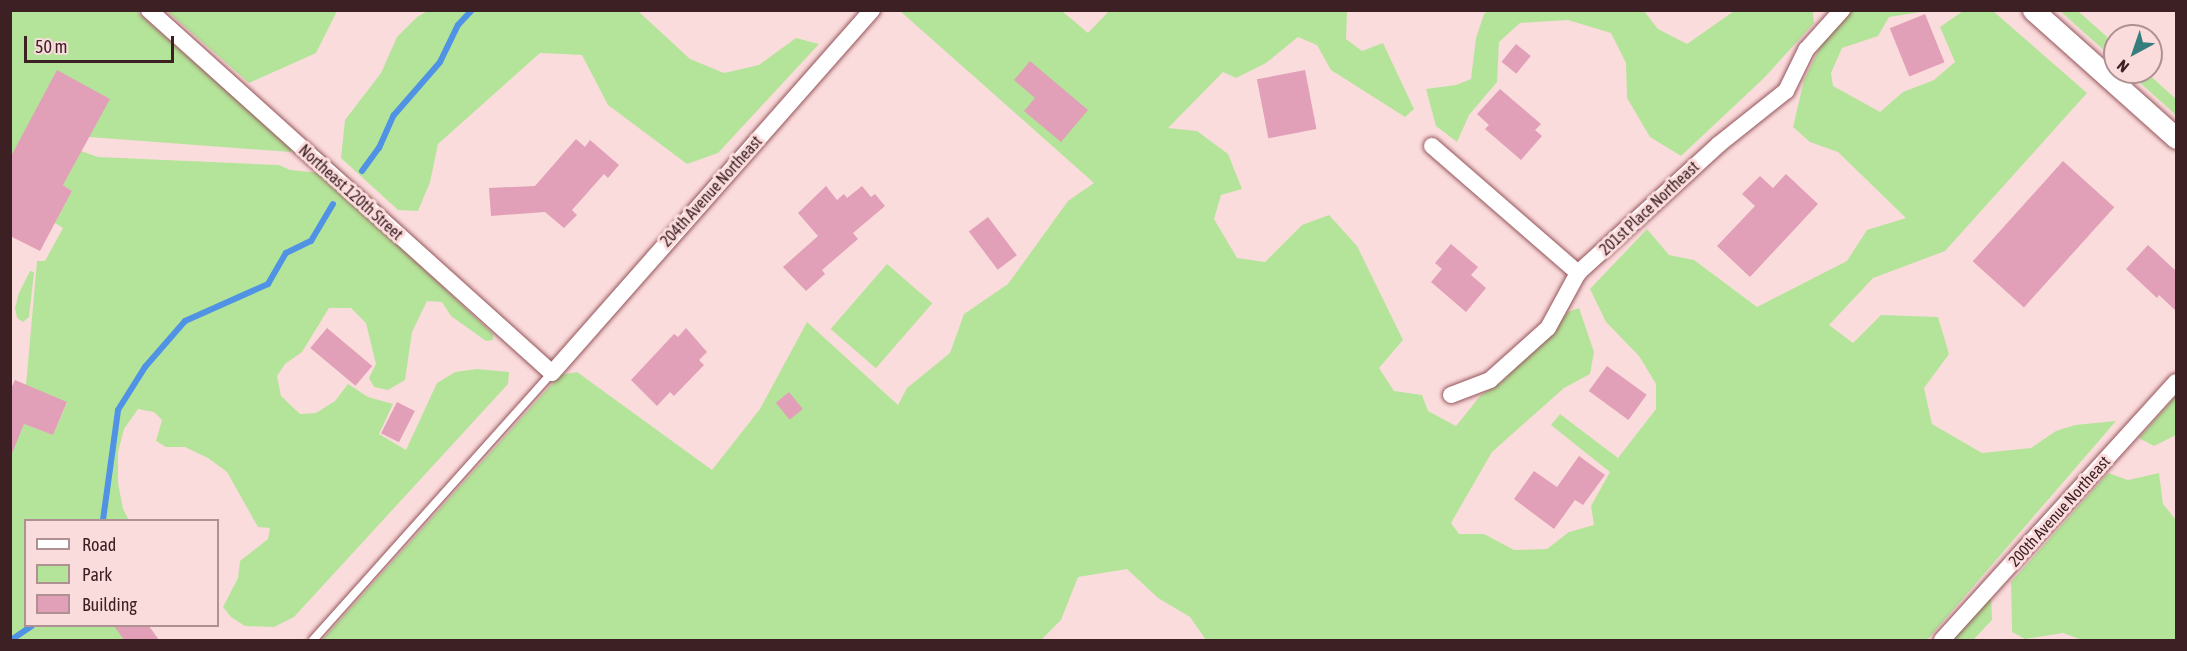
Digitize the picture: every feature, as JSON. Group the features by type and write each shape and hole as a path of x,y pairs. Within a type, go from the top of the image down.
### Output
{"street":[{"name":"Northeast 120th Street","path":"149,10 552,373"},
{"name":"204th Avenue Northeast","path":"552,373 872,10"},
{"name":"201st Place Northeast","path":"1451,395 1490,380 1548,328 1578,273 1718,145 1786,91 1806,50 1842,10"},
{"path":"2033,10 2176,138"},
{"path":"1432,146 1578,273"},
{"name":"200th Avenue Northeast","path":"1942,640 2176,382"}],"lane":[{"path":"313,640 552,373"}],"green space":[{"path":"11,10 136,11 291,148 291,152 89,137 11,158"},
{"path":"429,10 638,11 690,59 724,73 759,65 796,38 819,44 718,153 687,164 608,105 582,55 540,53 438,144 430,182 418,211 398,210 341,158 345,120 381,73 397,37 417,17"},
{"path":"1489,10 1644,11 1658,29 1687,44 1734,11 1813,11 1814,23 1764,78 1681,156 1650,137 1627,98 1626,63 1611,33 1568,20 1520,23 1499,42 1497,82 1469,115 1457,142 1436,126 1426,89 1456,85 1471,79 1476,38 1484,14"},
{"path":"167,11 337,11 316,53 249,83"},
{"path":"900,11 1062,11 1088,33 1109,11 1347,11 1346,39 1362,51 1383,43 1414,109 1405,117 1331,70 1317,45 1298,37 1266,63 1236,78 1223,72 1168,128 1197,131 1228,154 1242,189 1221,195 1214,219 1237,258 1265,262 1302,225 1329,215 1357,246 1403,340 1379,368 1394,391 1422,395 1428,411 1456,426 1481,395 1501,383 1568,312 1579,308 1594,352 1590,374 1564,388 1492,452 1451,523 1459,534 1484,534 1514,550 1547,549 1569,532 1594,525 1591,506 1610,472 1551,425 1560,414 1618,458 1656,409 1656,384 1639,356 1606,322 1590,289 1647,229 1669,255 1694,260 1757,307 1847,261 1867,230 1906,218 1838,152 1810,142 1793,127 1804,80 1823,41 1852,11 1927,11 1889,17 1878,36 1842,48 1831,73 1833,86 1880,112 1903,92 1934,80 1955,62 1940,27 1963,11 1993,11 2087,93 1945,251 1873,278 1829,325 1853,343 1881,315 1938,317 1949,354 1924,388 1932,424 1982,453 2031,448 2056,431 2075,425 2116,421 1927,640 1206,640 1190,617 1158,598 1127,569 1078,577 1061,620 1041,640 322,640 560,375 577,372 712,470 760,409 807,322 898,405 907,388 950,353 964,314 1008,284 1068,201 1094,183"},
{"path":"2060,11 2078,11 2103,33 2103,49"},
{"path":"2141,84 2159,84 2176,99 2176,115"},
{"path":"81,151 98,157 279,165 290,170 321,173 493,334 493,340 486,341 451,316 442,302 427,301 412,332 405,380 388,390 374,387 369,378 376,364 366,323 351,308 329,308 302,352 285,364 277,376 281,396 300,414 316,413 335,401 348,384 368,397 393,404 379,434 406,450 437,383 455,372 477,369 509,372 508,384 294,617 274,627 245,626 231,617 223,607 238,578 240,561 268,539 270,528 258,527 227,472 208,458 185,447 166,447 156,441 162,420 154,412 138,409 124,429 118,452 118,483 123,509 128,519 24,519 24,627 116,627 124,640 11,640 10,433 19,436 24,424 53,435 67,403 26,385 37,261 45,261 63,228 55,223 72,191 63,185"},
{"path":"887,264 932,303 876,368 831,329"},
{"path":"30,271 34,272 29,317 23,322 17,318 15,308 19,293"},
{"path":"2176,396 2176,435 2154,446 2139,438"},
{"path":"2108,473 2128,480 2159,473 2163,504 2176,520 2176,640 2082,640 2063,633 2025,639 2012,632 2011,582"},
{"path":"1991,597 1992,620 1973,640 1952,640"}],"building":[{"path":"1925,14 1944,62 1909,76 1890,28"},
{"path":"1516,44 1531,56 1516,74 1502,62"},
{"path":"1030,61 1088,110 1061,142 1024,111 1035,98 1014,80"},
{"path":"57,70 110,99 63,185 72,191 40,251 10,236 10,158"},
{"path":"1305,70 1316,129 1268,138 1257,79"},
{"path":"1500,89 1541,124 1535,130 1542,136 1521,160 1485,129 1489,125 1477,114"},
{"path":"576,139 585,147 590,140 619,165 608,178 604,174 572,210 577,215 564,228 545,212 491,216 489,188 535,186"},
{"path":"2063,161 2114,207 2024,307 1973,261"},
{"path":"1786,174 1818,204 1750,277 1717,246 1755,206 1742,194 1760,176 1773,188"},
{"path":"826,186 837,200 844,194 847,198 862,186 871,197 875,194 885,206 853,233 858,239 822,270 825,274 806,291 783,267 818,236 798,213"},
{"path":"988,217 1017,255 998,270 969,231"},
{"path":"1451,244 1478,267 1471,275 1486,288 1466,312 1431,282 1442,269 1435,263"},
{"path":"2148,245 2176,271 2176,311 2159,295 2157,298 2126,269"},
{"path":"327,328 372,366 355,386 310,348"},
{"path":"686,328 707,352 699,360 704,365 674,396 670,392 657,406 631,380 674,334 678,337"},
{"path":"1607,366 1647,395 1628,420 1589,391"},
{"path":"15,380 67,402 53,435 24,424 11,456 10,391"},
{"path":"789,392 803,409 790,420 776,403"},
{"path":"397,402 415,411 399,442 381,433"},
{"path":"1579,456 1605,475 1583,505 1575,500 1554,529 1514,499 1534,471 1557,487"},
{"path":"115,627 150,627 159,640 124,640"}],"waterway":[{"path":"362,171 379,148 394,115 440,62 458,25 472,10"},
{"path":"103,519 118,410 145,367 185,321 268,284 286,253 311,241 333,204"},
{"path":"11,640 30,627"}]}
